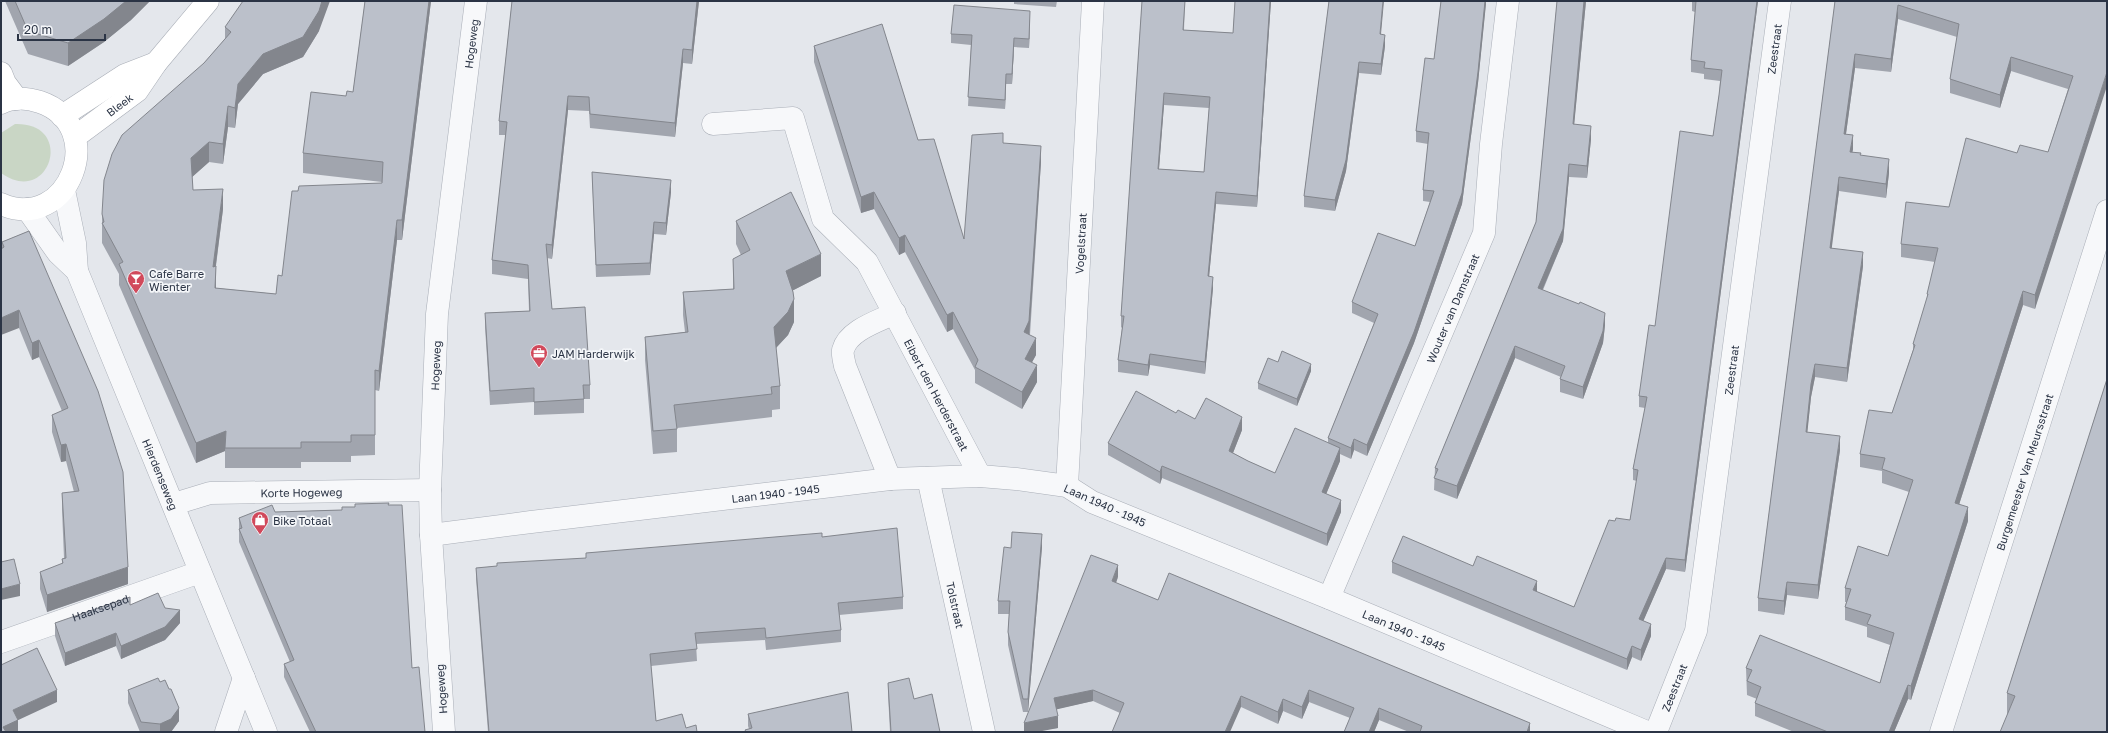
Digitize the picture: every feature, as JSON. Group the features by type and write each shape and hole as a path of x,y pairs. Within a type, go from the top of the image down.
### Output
{"street":[{"name":"Bleek","path":"75,137 137,92 156,63 208,1"},
{"name":"Hogeweg","path":"444,732 430,535 430,490 437,314 476,1"},
{"name":"Vogelstraat","path":"1067,486 1093,1"},
{"name":"Wouter van Damstraat","path":"1329,598 1484,233 1491,144 1508,1"},
{"name":"Zeestraat","path":"1656,732 1696,631 1780,1"},
{"name":"Bleek","path":"62,116 125,75 156,63"},
{"path":"1,73 9,101 32,99 46,104 62,116 70,126 75,137 77,153 76,166 71,179 64,190 53,199 41,206 27,209 9,207 1,204"},
{"name":"Eibert den Herderstraat","path":"713,124 793,118 823,219 867,262 980,476"},
{"name":"Hierdenseweg","path":"64,190 75,242 76,271"},
{"name":"Hierdenseweg","path":"27,209 58,252 76,271 174,504 200,572 266,732"},
{"name":"Burgemeester Van Meursstraat","path":"1941,732 2107,211"},
{"path":"890,479 845,366 843,350 849,340 858,331 895,313"},
{"name":"Laan 1940 - 1945","path":"430,535 890,479 980,476 1067,486 1092,502 1329,598 1647,732"},
{"name":"Tolstraat","path":"928,478 984,732"},
{"name":"Korte Hogeweg","path":"174,504 210,493 430,490"},
{"name":"Haaksepad","path":"1,642 200,572"},
{"path":"226,732 244,678"}],"green space":[{"path":"15,124 34,127 45,136 50,148 49,161 43,172 32,180 18,181 1,173 1,133"}],"building":[{"path":"15,1 126,1 104,19 68,43 28,31"},
{"path":"243,1 322,1 319,11 303,37 263,54 238,84 235,108 228,106 223,144 209,142 191,158 193,190 223,189 213,267 216,266 215,288 276,294 278,275 282,276 292,191 298,191 299,186 382,183 383,162 303,153 311,92 346,96 347,91 353,92 365,1 429,1 402,220 397,220 379,371 375,370 375,435 351,435 351,442 301,442 301,448 225,448 226,431 196,443 119,264 123,262 102,223 104,222 102,214 104,180 112,154 122,135 204,63 231,32 225,27"},
{"path":"512,1 697,1 692,50 683,49 675,123 590,114 589,97 568,96 552,245 546,244 552,309 585,307 590,385 583,385 584,399 534,402 534,388 490,391 485,313 530,311 528,265 492,260 507,122 499,121"},
{"path":"1142,1 1185,1 1183,30 1233,33 1235,1 1270,1 1257,196 1216,192 1208,276 1213,277 1205,362 1150,354 1148,365 1118,360 1124,316 1121,316","holes":["1164,93 1210,97 1204,172 1158,169"]},
{"path":"1329,1 1383,1 1380,34 1385,35 1381,64 1359,62 1346,160 1335,200 1304,196"},
{"path":"1441,1 1485,1 1478,72 1462,193 1414,332 1367,445 1354,439 1351,448 1328,438 1378,314 1352,302 1378,233 1415,246 1434,191 1423,190 1429,133 1416,131 1425,58 1434,59"},
{"path":"1557,1 1584,1 1573,124 1591,126 1587,166 1569,164 1563,229 1538,288 1579,304 1580,302 1605,313 1603,331 1583,387 1560,379 1565,366 1515,346 1457,486 1434,478 1438,469 1435,468 1536,222"},
{"path":"1696,1 1757,1 1685,560 1666,558 1639,619 1651,624 1641,650 1632,646 1627,659 1392,562 1403,536 1473,566 1477,556 1537,581 1533,590 1574,607 1609,520 1615,521 1616,518 1630,520 1638,470 1633,469 1647,397 1639,396 1649,325 1655,326 1680,131 1713,136 1719,95 1722,70 1704,68 1705,62 1691,60"},
{"path":"1835,1 2107,1 2107,72 2035,295 2023,291 1955,503 1968,507 1911,686 1908,685 1889,732 1828,732 1755,703 1761,687 1747,681 1752,670 1746,668 1760,635 1880,683 1894,633 1867,624 1871,615 1845,607 1851,589 1845,588 1858,546 1888,556 1913,480 1882,469 1885,458 1860,454 1869,410 1892,413 1915,345 1913,344 1928,294 1938,248 1901,244 1906,202 1949,207 1966,138 2017,153 2020,145 2048,152 2073,76 2011,57 2000,95 1950,79 1959,24 1898,5 1891,59 1855,54 1844,134 1853,135 1850,152 1889,159 1886,184 1839,177 1830,248 1863,252 1847,368 1815,364 1811,384 1806,432 1840,436 1818,585 1787,582 1784,601 1758,598"},
{"path":"954,5 1030,11 1029,39 1014,38 1012,74 1006,74 1005,100 968,97 972,35 951,34"},
{"path":"882,24 918,140 934,139 964,239 972,135 1003,133 1003,143 1041,146 1029,321 1024,332 1036,338 1025,359 1037,365 1022,392 975,367 978,360 953,312 947,315 905,235 899,238 874,192 861,197 814,46"},
{"path":"592,172 671,180 666,223 654,222 650,263 596,265"},
{"path":"791,192 821,254 786,271 794,299 788,312 774,327 780,386 771,387 772,394 674,405 677,429 653,431 645,337 688,332 683,292 734,289 733,259 750,250 736,221"},
{"path":"29,231 98,391 123,472 128,567 47,595 40,572 63,563 62,559 66,558 62,493 79,491 66,444 61,445 52,415 68,408 39,340 32,343 19,310 1,318 1,249 4,247 2,242"},
{"path":"1282,351 1311,364 1297,399 1258,383 1268,358 1278,362"},
{"path":"2107,379 2107,732 2000,732 2015,696 2007,693"},
{"path":"1136,391 1176,413 1178,410 1195,419 1206,398 1242,417 1229,451 1275,473 1295,428 1340,448 1322,492 1341,500 1327,534 1162,466 1160,472 1108,443"},
{"path":"389,503 388,505 402,505 412,668 419,667 425,732 316,732 284,664 294,660 239,529 242,528 239,518 272,505 275,512 342,510 342,507 355,507 355,504"},
{"path":"897,528 903,597 838,603 841,630 766,638 765,628 695,633 697,649 650,654 656,721 682,714 686,728 696,725 697,732 489,732 476,568 497,566 497,563 586,558 586,553 822,533 822,537"},
{"path":"1012,532 1042,534 1028,699 1023,699 1008,632 1010,601 998,601 1004,547 1011,548"},
{"path":"1091,555 1118,565 1112,581 1158,600 1169,573 1530,723 1527,732 1420,732 1422,726 1379,708 1369,732 1344,732 1354,708 1309,690 1302,707 1283,699 1278,712 1241,696 1225,732 1112,732 1124,703 1093,690 1054,698 1058,716 1024,723"},
{"path":"14,559 20,584 1,589 1,562"},
{"path":"158,593 165,608 180,610 165,627 121,646 116,633 65,653 55,623 130,597 130,605"},
{"path":"37,648 57,690 13,710 18,720 3,727 6,732 1,732 1,665"},
{"path":"158,678 160,682 165,680 169,689 171,689 179,708 171,719 160,724 141,722 128,690"},
{"path":"909,678 914,699 932,694 940,732 891,732 888,683"},
{"path":"848,692 852,732 746,732 745,730 752,728 748,714"}],"place":[{"name":"Cafe Barre Wienter","path":"136,294"},
{"name":"JAM Harderwijk","path":"539,368"},
{"name":"Bike Totaal","path":"260,535"}]}
